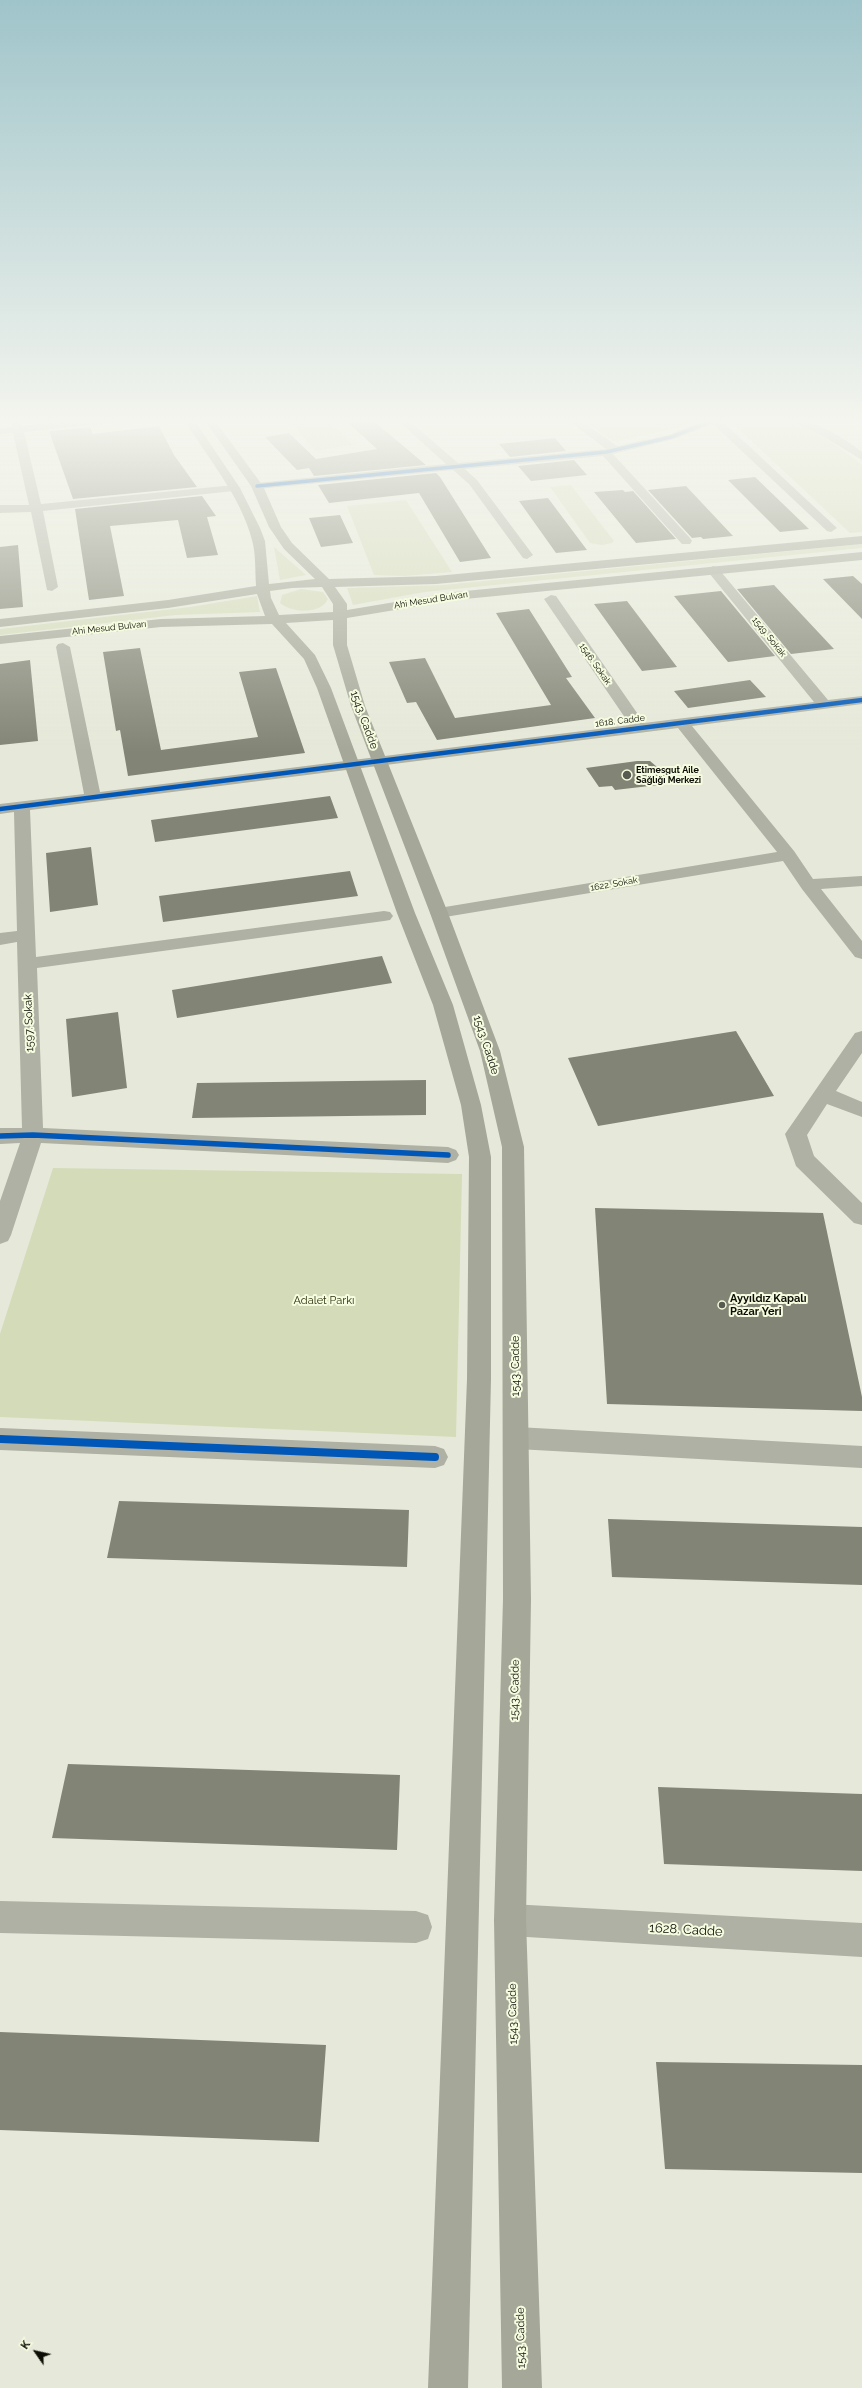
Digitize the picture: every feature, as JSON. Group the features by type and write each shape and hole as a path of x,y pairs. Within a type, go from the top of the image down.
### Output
{"main road":[{"name":"1543. Cadde","path":"256,529 259,541 262,589 267,607 275,621 310,658 315,668 406,913 443,1005 471,1105 480,1157 479,1387 448,2388"},
{"name":"1543. Cadde","path":"277,529 288,546 326,583 340,604 341,615 339,636 343,657 358,706 439,913 490,1051 513,1147 517,1438 517,1607 510,1920 522,2388"},
{"name":"Ahi Mesud Bulvarı","path":"0,623 168,604 292,584 376,583 454,579 862,540"},
{"name":"Ahi Mesud Bulvarı","path":"0,640 161,623 275,621 341,615 455,596 862,556"}],"street":[{"path":"40,529 52,587"},
{"path":"508,529 527,555"},
{"path":"676,529 686,541"},
{"name":"1549. Sokak","path":"713,570 824,704"},
{"name":"1546. Sokak","path":"551,599 640,728"},
{"path":"63,647 93,797"},
{"name":"1618. Cadde","path":"0,809 862,700"},
{"path":"682,722 788,854 808,885 862,953"},
{"name":"1597. Sokak","path":"0,1235 33,1135 25,936 22,806"},
{"name":"1622. Sokak","path":"439,913 788,854"},
{"path":"808,885 862,881"},
{"path":"26,964 384,916"},
{"path":"0,939 25,936"},
{"path":"862,1038 855,1061 823,1094 796,1134 804,1160 862,1217"},
{"path":"823,1094 862,1110"},
{"path":"0,1136 33,1135 448,1155"},
{"path":"517,1438 862,1456"},
{"path":"0,1439 435,1457"},
{"path":"0,1917 416,1926"},
{"name":"1628. Cadde","path":"510,1920 862,1940"}],"green space":[{"path":"356,529 425,529 452,572 404,576 374,575"},
{"path":"580,529 605,529 614,541 612,543 602,545 590,543"},
{"path":"846,529 862,529 862,532 850,533"},
{"path":"862,544 862,548 425,592 353,605 347,588 443,585"},
{"path":"274,547 306,575 280,580"},
{"path":"301,589 323,592 328,599 319,608 306,611 291,609 280,603 282,595"},
{"path":"257,596 260,612 176,615 0,635 0,629 190,607"},
{"name":"Adalet Parkı","path":"53,1168 462,1174 456,1437 0,1417 0,1334"}],"building":[{"path":"78,529 111,529 124,596 89,600"},
{"path":"180,529 211,529 218,555 187,558"},
{"path":"314,529 347,529 353,543 321,547"},
{"path":"441,529 473,529 491,558 460,562"},
{"path":"539,529 572,529 587,550 556,553"},
{"path":"625,529 667,529 676,539 636,543"},
{"path":"684,529 727,529 733,536 703,539 701,537 692,538"},
{"path":"777,529 805,529 780,532"},
{"path":"18,545 23,607 0,609 0,547"},
{"path":"853,576 862,584 862,619 823,579"},
{"path":"774,585 834,649 791,654 737,589"},
{"path":"721,591 775,656 728,662 674,596"},
{"path":"627,601 677,667 642,671 594,604"},
{"path":"529,609 572,677 566,678 595,718 437,740 416,702 407,703 389,662 425,658 455,718 551,705 496,613"},
{"path":"140,648 161,750 258,737 239,672 276,668 305,753 128,776 120,730 116,731 103,652"},
{"path":"30,660 38,741 0,745 0,664"},
{"path":"750,680 766,697 688,708 674,691"},
{"name":"Etimesgut Aile Sağlığı Merkezi","path":"637,761 650,761 670,778 655,781 658,785 615,790 612,786 599,787 586,768"},
{"path":"330,796 338,818 155,842 151,820"},
{"path":"91,847 98,905 50,912 46,853"},
{"path":"350,871 358,896 163,922 159,896"},
{"path":"382,956 392,983 177,1018 172,990"},
{"path":"118,1012 127,1088 72,1097 66,1019"},
{"path":"736,1031 774,1096 598,1126 568,1058"},
{"path":"426,1080 426,1115 192,1118 197,1083"},
{"name":"Ayyıldız Kapalı Pazar Yeri","path":"595,1208 823,1213 862,1397 862,1411 607,1404"},
{"path":"119,1501 409,1510 407,1567 107,1558"},
{"path":"608,1519 862,1527 862,1585 612,1577"},
{"path":"68,1764 400,1775 397,1850 52,1838"},
{"path":"658,1787 862,1794 862,1871 664,1864"},
{"path":"0,2032 326,2045 319,2142 0,2130"},
{"path":"656,2062 862,2065 862,2173 665,2169"}],"cycle path":[{"path":"0,809 862,700"},
{"path":"0,1136 33,1135 448,1155"},
{"path":"0,1439 435,1457"}],"place":[{"name":"Etimesgut Aile Sağlığı Merkezi","path":"627,775"},
{"name":"Ayyıldız Kapalı Pazar Yeri","path":"722,1305"}]}
